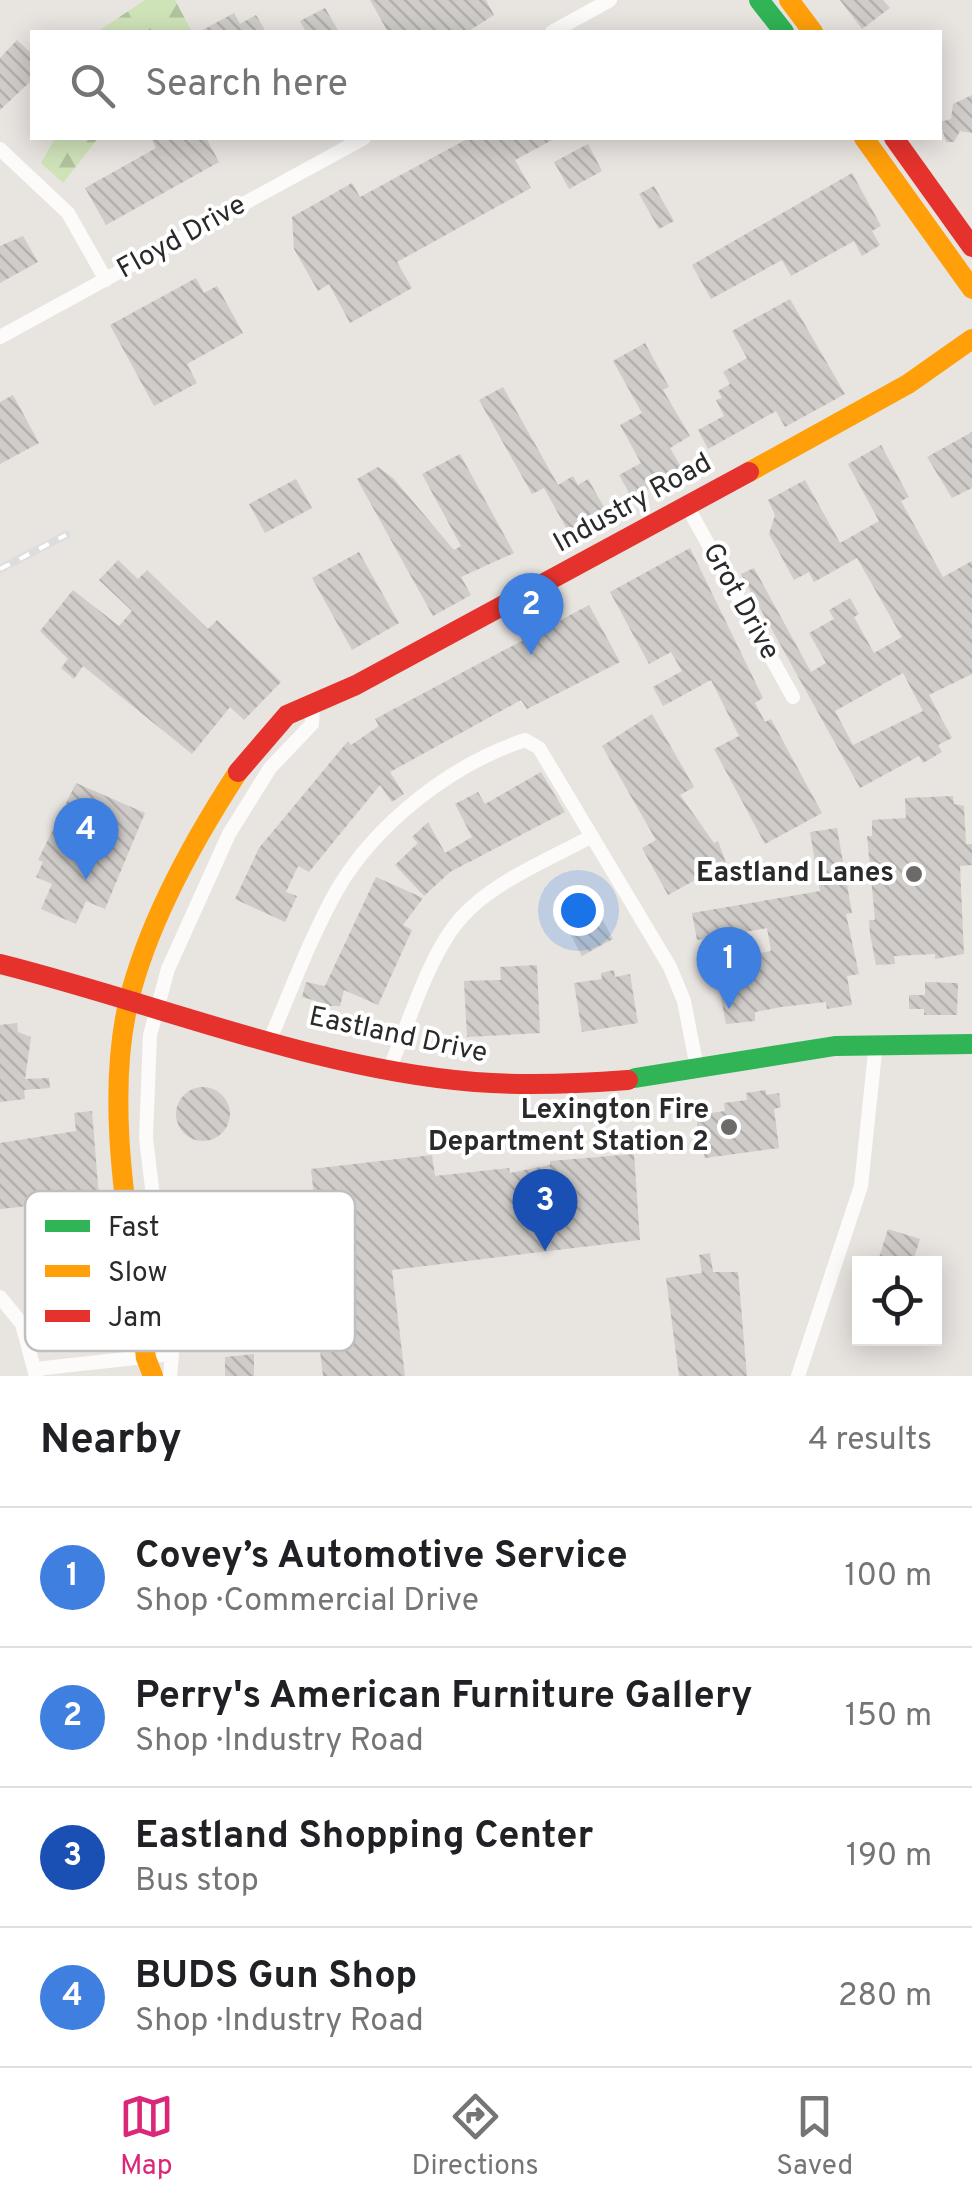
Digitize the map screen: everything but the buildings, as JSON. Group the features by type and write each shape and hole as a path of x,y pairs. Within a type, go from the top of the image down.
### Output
{"main road":[{"path":"759,0 782,30"},
{"path":"788,0 811,30"},
{"path":"865,140 972,290"},
{"path":"895,140 972,247"},
{"name":"Industry Road","path":"128,1191 120,1129 119,1066 129,998 166,901 227,784 287,715 313,706 687,506 908,384 972,338"},
{"name":"Eastland Drive","path":"0,964 390,1067 506,1085 632,1079 876,1043 972,1044"}],"street":[{"path":"556,30 610,0"},
{"name":"Floyd Drive","path":"0,337 360,140"},
{"path":"0,150 68,213 106,280"},
{"name":"Grot Drive","path":"687,506 792,697"},
{"path":"153,1191 144,1112 147,1058 168,969 228,834 270,768 312,724 313,706"},
{"path":"272,1037 322,921 348,874 405,811 458,773 521,741 533,741 678,984 697,1068"},
{"path":"390,1067 441,948 462,916 488,894 592,836"},
{"path":"798,1376 862,1186 876,1043"},
{"path":"0,1297 22,1324 25,1335"},
{"path":"170,1376 172,1351"},
{"path":"35,1372 149,1367 172,1354"}],"green space":[{"path":"145,0 175,0 191,30 100,30"},
{"path":"54,140 96,140 63,183 41,163"}],"railway":[{"path":"0,569 66,535"}],"traffic: fast":[{"path":"759,0 782,30"},
{"path":"635,1078 835,1046 972,1044"}],"traffic: slow":[{"path":"789,0 812,30"},
{"path":"865,140 972,289"},
{"path":"749,472 908,384 972,339"},
{"path":"124,1191 118,1086 129,1000 160,911 238,772"},
{"path":"145,1351 153,1376"}],"traffic: jam":[{"path":"895,140 972,247"},
{"path":"238,772 287,715 356,685 749,472"},
{"path":"0,964 355,1064 475,1082 628,1080"}],"place":[{"name":"Perry's American Furniture Gallery","path":"531,655"},
{"name":"Eastland Lanes","path":"914,874"},
{"name":"BUDS Gun Shop","path":"86,880"},
{"name":"Covey’s Automotive Service","path":"729,1009"},
{"name":"Lexington Fire Department Station 2","path":"729,1127"},
{"name":"Eastland Shopping Center","path":"545,1251"}]}
